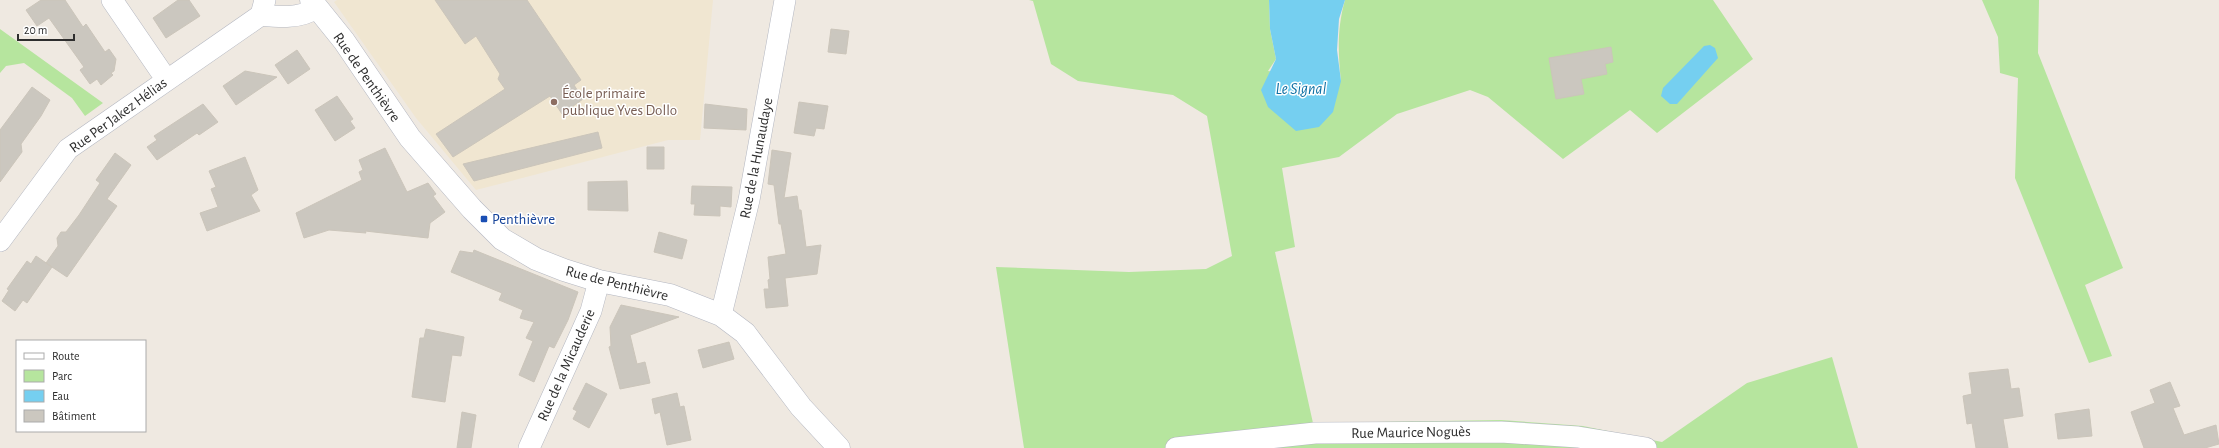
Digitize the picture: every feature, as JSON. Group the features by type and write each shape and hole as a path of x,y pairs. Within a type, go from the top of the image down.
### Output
{"street":[{"path":"112,0 166,79"},
{"name":"Rue de la Hunaudaye","path":"721,315 749,200 785,0"},
{"name":"Rue Per Jakez Hélias","path":"0,241 68,149 263,7 282,17 308,13 313,4"},
{"name":"Rue de Penthièvre","path":"313,4 344,41 410,138 472,210 502,239 536,259 564,270 599,281 670,295 721,315 745,334 800,407 839,448"},
{"name":"Rue de la Micauderie","path":"529,448 591,311 599,281"},
{"name":"Rue Maurice Noguès","path":"1176,448 1315,434 1501,432 1578,437 1646,448"}],"shaded area":[{"name":"École primaire publique Yves Dollo","path":"337,0 713,0 700,140 668,140 476,190 416,118 334,2"}],"green space":[{"path":"1029,0 1269,0 1270,29 1276,59 1268,71 1341,81 1339,40 1342,10 1345,0 1713,0 1753,59 1657,133 1630,110 1563,159 1488,97 1470,90 1397,114 1339,157 1282,168 1295,247 1275,252 1313,423 1501,420 1583,426 1662,442 1747,383 1832,357 1858,448 1024,448 996,267 1129,272 1206,269 1232,256 1207,116 1173,95 1078,81 1051,64 1033,1"},
{"path":"1982,0 2039,0 2038,53 2123,268 2085,285 2112,356 2089,363 2015,178 2018,78 2000,73 1998,37"},
{"path":"0,29 103,103 85,116 72,98 24,63 6,66 0,73"}],"water":[{"name":"Le Signal","path":"1269,0 1345,0 1339,19 1337,50 1341,81 1333,112 1319,127 1296,131 1268,107 1261,90 1276,59 1270,29"},
{"path":"1710,45 1715,48 1718,58 1677,104 1670,104 1661,96 1663,88 1704,46"}],"building":[{"path":"41,0 65,0 83,27 86,24 105,52 109,49 116,59 114,71 111,73 113,75 101,85 97,79 90,84 80,70 84,67 49,18 37,26 26,10"},
{"path":"178,0 189,0 200,16 166,38 153,18"},
{"path":"435,0 527,0 581,80 574,85 583,99 562,114 550,96 453,157 436,134 505,89 498,79 500,74 476,36 465,44"},
{"path":"831,29 849,31 846,54 828,52"},
{"path":"1611,47 1613,62 1605,64 1607,74 1581,79 1584,94 1556,99 1549,58"},
{"path":"297,50 310,69 288,84 275,65"},
{"path":"245,71 277,77 236,105 223,86"},
{"path":"32,87 50,100 41,116 21,144 22,152 0,182 0,130"},
{"path":"337,96 353,119 350,121 355,128 335,141 315,110"},
{"path":"799,102 828,106 824,129 816,128 814,136 794,133"},
{"path":"203,104 218,122 199,135 197,133 157,160 147,147 157,140 154,136"},
{"path":"705,104 747,109 746,130 704,128"},
{"path":"598,132 602,148 474,181 463,164"},
{"path":"647,147 664,147 664,169 647,169"},
{"path":"385,148 407,192 428,183 436,194 433,196 445,212 430,223 428,238 365,231 366,233 329,230 304,238 296,213 362,180 359,172 363,170 359,160"},
{"path":"772,150 791,153 784,198 797,196 799,210 801,210 806,247 821,245 817,274 785,278 788,306 766,308 764,289 769,289 768,280 770,279 768,257 786,254 781,224 779,224 774,185 768,184"},
{"path":"115,153 131,165 107,199 117,206 67,277 46,263 58,246 57,238 61,232 66,232 79,215 100,183 96,180"},
{"path":"245,157 258,190 251,195 260,211 207,231 200,213 218,207 211,189 216,187 209,171"},
{"path":"627,181 628,211 588,210 588,182"},
{"path":"692,186 732,187 731,207 720,206 720,216 694,215 695,204 691,204"},
{"path":"659,232 687,240 682,259 654,252"},
{"path":"474,250 578,292 568,320 554,348 549,346 534,382 519,375 533,341 526,338 534,322 520,318 523,310 499,300 502,293 451,272 460,251 473,253"},
{"path":"36,256 52,267 27,303 23,300 15,311 2,301 9,290 7,289 27,261 31,264"},
{"path":"621,305 679,317 630,335 637,364 645,362 650,383 620,389 609,347 611,346 610,327"},
{"path":"426,329 464,337 461,356 452,355 445,402 412,397 420,338 424,338"},
{"path":"729,342 734,359 703,368 698,350"},
{"path":"2008,369 2011,389 2019,388 2023,416 2003,419 2008,448 1976,448 1972,423 1967,424 1963,396 1972,394 1969,373"},
{"path":"2170,382 2180,406 2173,408 2184,435 2216,425 2219,444 2205,448 2144,448 2131,412 2155,403 2150,390"},
{"path":"586,383 607,394 589,428 573,419 577,411 573,409"},
{"path":"677,393 680,407 684,406 691,440 667,445 660,412 655,414 652,399"},
{"path":"2089,409 2092,436 2058,439 2055,414"},
{"path":"462,412 476,415 471,448 457,448"}],"place":[{"name":"École primaire publique Yves Dollo","path":"554,102"},
{"name":"Penthièvre","path":"484,219"}]}
